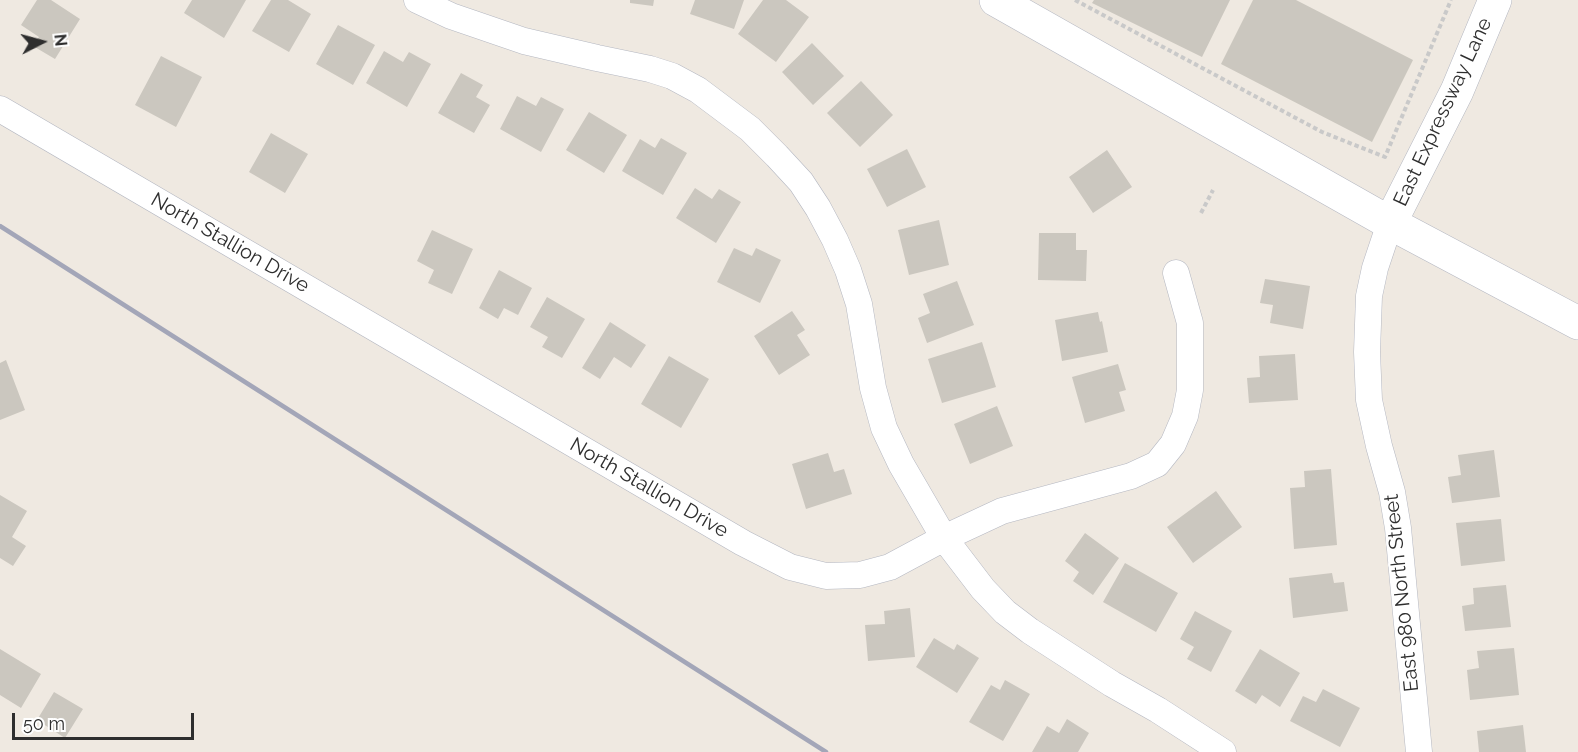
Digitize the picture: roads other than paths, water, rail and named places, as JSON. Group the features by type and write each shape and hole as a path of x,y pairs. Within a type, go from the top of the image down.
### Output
{"main road":[{"path":"996,0 1390,223 1578,323"},
{"name":"East Expressway Lane","path":"1390,223 1457,92 1495,0"}],"street":[{"path":"417,0 451,16 524,41 672,76 698,90 750,129 801,182 818,208 839,250 859,304 873,388 884,428 901,464 944,538 983,589 1005,612 1030,631 1112,684 1158,710 1223,752"},
{"name":"North Stallion Drive","path":"0,109 743,543 790,567 826,576 860,575 890,567 1002,510 1131,476 1157,464 1173,444 1185,416 1190,390 1190,323 1176,273"},
{"name":"East 980 North Street","path":"1390,223 1375,268 1369,296 1367,352 1369,400 1378,446 1392,492 1398,528 1419,752"}],"railway":[{"path":"0,226 826,752"}]}
